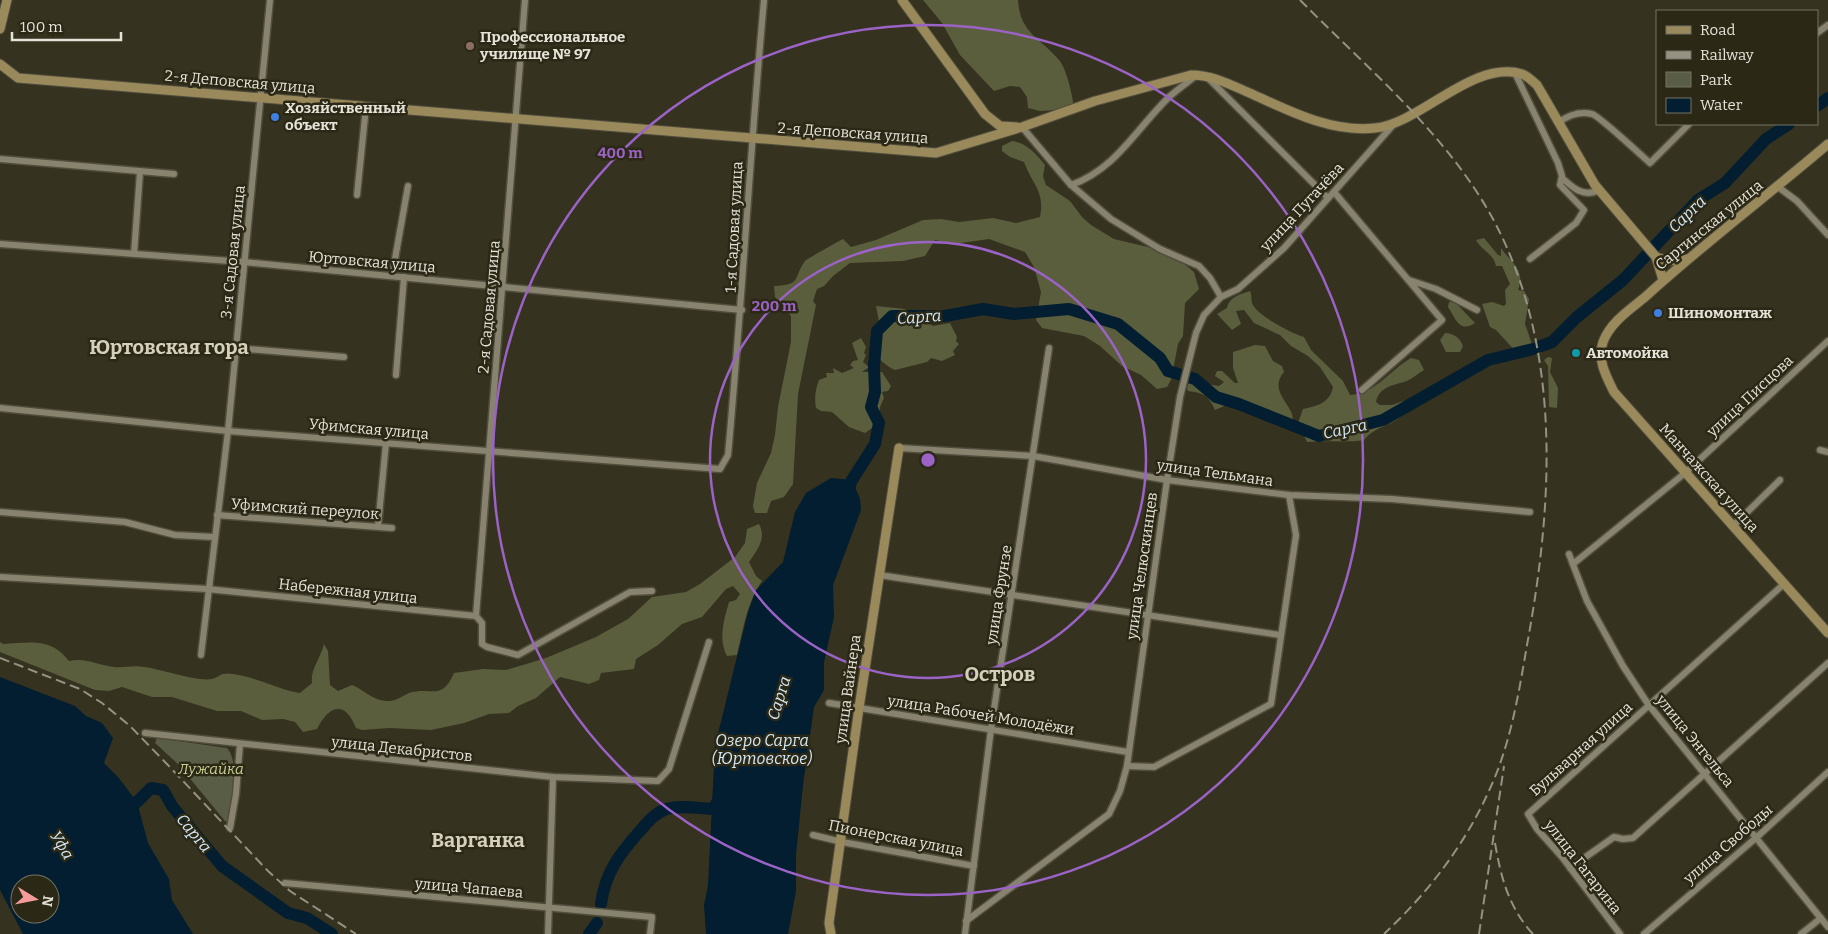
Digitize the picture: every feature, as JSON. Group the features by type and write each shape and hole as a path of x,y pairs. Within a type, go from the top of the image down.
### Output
{"street":[{"path":"0,29 7,0"},
{"name":"3-я Садовая улица","path":"201,655 207,589 228,431 270,0"},
{"name":"2-я Садовая улица","path":"476,616 504,286 525,0"},
{"name":"1-я Садовая улица","path":"728,455 742,310 751,140 764,0"},
{"path":"902,0 985,114 1000,126 1022,128 1071,185 1110,219 1160,250 1199,266 1210,278 1221,298"},
{"name":"2-я Деповская улица","path":"0,64 18,78 751,140 936,153 1022,128 1095,102 1201,75"},
{"path":"1515,73 1549,143 1562,178 1580,192 1593,194 1599,190"},
{"path":"1201,75 1310,119 1355,128 1375,128 1394,124 1470,82 1488,75 1515,73 1524,75 1538,85 1599,190 1656,257 1663,280"},
{"path":"1071,185 1089,179 1121,152 1170,97 1201,75"},
{"path":"1201,75 1328,198"},
{"path":"357,195 366,107"},
{"path":"1558,122 1580,113 1594,114 1650,163 1688,125"},
{"name":"улица Пугачёва","path":"1221,298 1238,289 1284,248 1394,124"},
{"name":"Саргинская улица","path":"1609,329 1663,280 1828,144"},
{"path":"0,159 174,174"},
{"path":"134,254 140,172"},
{"path":"1530,259 1576,223 1584,210 1560,185 1562,178"},
{"path":"392,276 408,186"},
{"path":"1778,187 1797,200 1828,235"},
{"path":"1334,192 1442,320 1362,390"},
{"name":"Юртовская улица","path":"0,244 244,262 742,310"},
{"path":"1656,257 1668,261 1688,259"},
{"path":"396,375 404,277"},
{"path":"1408,279 1436,289 1476,310"},
{"name":"улица Челюскинцев","path":"966,922 1109,814 1120,791 1127,766 1138,696 1147,615 1182,388 1196,333 1204,315 1221,298"},
{"name":"Манчажская улица","path":"1609,329 1602,343 1601,359 1605,374 1614,392 1828,633"},
{"name":"улица Писцова","path":"1573,564 1685,472 1828,341"},
{"path":"236,348 344,357"},
{"name":"улица Фрунзе","path":"964,934 991,729 1049,348"},
{"name":"Уфимская улица","path":"0,408 228,431 720,469 728,455"},
{"path":"378,526 386,443"},
{"name":"улица Тельмана","path":"899,448 1033,456 1167,480 1289,495 1392,499 1530,512"},
{"name":"улица Вайнера","path":"831,934 830,923 859,708 899,448"},
{"path":"1820,450 1828,452"},
{"path":"1733,526 1780,480"},
{"path":"1127,766 1154,767 1270,704 1296,535 1289,495"},
{"path":"0,512 125,522 175,534 214,538"},
{"name":"Уфимский переулок","path":"217,515 392,528"},
{"name":"улица Энгельса","path":"1569,554 1587,601 1623,666 1648,704 1828,927"},
{"path":"879,575 1280,635"},
{"name":"Набережная улица","path":"0,577 207,589 476,616"},
{"name":"Бульварная улица","path":"1528,814 1648,704 1785,583"},
{"path":"476,616 482,623 482,644 518,655 630,592 652,591"},
{"name":"улица Декабристов","path":"145,734 553,777 658,781 669,769 710,642"},
{"path":"1570,868 1614,837 1622,839 1633,838 1704,772 1828,663"},
{"name":"улица Рабочей Молодёжи","path":"829,703 1128,752"},
{"path":"230,828 236,794 240,744"},
{"name":"улица Свободы","path":"1644,934 1757,837 1828,772"},
{"path":"548,934 553,777"},
{"name":"улица Гагарина","path":"1528,814 1536,829 1570,868 1620,934"},
{"name":"Пионерская улица","path":"813,835 974,866"},
{"name":"улица Чапаева","path":"285,883 652,917 650,934"},
{"path":"1801,934 1821,918"}],"green space":[{"path":"923,0 1018,0 1023,21 1027,28 1063,65 1074,109 1040,111 1028,108 1027,97 1020,87 1010,86 994,91 960,55 942,23"},
{"path":"1012,141 1027,147 1038,157 1045,165 1043,176 1046,185 1070,201 1082,217 1091,225 1114,239 1152,248 1183,263 1194,272 1199,289 1185,303 1183,336 1178,344 1171,380 1167,387 1157,389 1141,375 1122,366 1100,346 1084,336 1042,328 1036,320 1041,292 1034,267 1025,252 989,239 954,244 935,240 925,256 903,261 850,263 833,276 824,286 817,289 813,301 816,305 798,394 793,484 784,497 771,501 767,513 755,513 753,506 757,483 771,453 791,342 791,316 775,297 774,286 789,284 796,280 805,261 843,239 851,247 876,240 923,220 941,219 959,222 993,218 1016,223 1040,217 1040,194 1024,162 1010,157 1002,151 1002,146"},
{"path":"1484,238 1501,256 1501,248 1519,271 1520,283 1518,290 1524,291 1529,299 1525,324 1533,347 1531,351 1519,355 1496,330 1490,327 1482,304 1492,302 1504,306 1506,304 1505,290 1510,284 1502,266 1496,266 1493,258 1476,240"},
{"path":"1250,291 1255,308 1275,323 1304,337 1311,350 1343,381 1350,395 1359,394 1375,386 1411,358 1419,360 1424,370 1407,381 1384,389 1376,402 1380,405 1392,405 1404,401 1408,408 1398,419 1375,431 1364,440 1307,442 1298,423 1303,409 1322,403 1329,397 1333,387 1320,367 1308,356 1291,346 1280,335 1254,323 1244,310 1236,311 1241,324 1232,330 1217,314 1227,308 1230,301"},
{"path":"1454,301 1475,323 1465,327 1458,323 1448,307 1449,302"},
{"path":"876,306 905,309 909,318 899,319 897,323 926,322 933,326 950,323 957,337 956,341 959,344 953,351 955,355 942,361 931,358 927,362 895,370 891,368 878,358 877,353 871,351 873,341 880,341 883,326 879,321"},
{"path":"1445,333 1458,338 1463,346 1460,352 1446,352 1440,340"},
{"path":"861,338 866,347 864,353 866,355 863,362 869,367 862,372 882,372 891,386 888,391 882,392 884,398 880,407 879,423 865,433 849,427 832,412 821,411 816,408 815,400 819,380 827,377 826,373 834,373 833,368 842,373 854,368 850,365 853,361 858,360 852,343"},
{"path":"1255,345 1265,346 1273,361 1282,366 1284,372 1278,384 1279,390 1292,414 1293,426 1279,426 1262,413 1249,413 1244,409 1243,402 1236,401 1215,410 1205,396 1188,391 1189,381 1195,379 1201,383 1219,386 1224,382 1215,376 1217,371 1222,371 1235,383 1238,383 1233,368 1233,352"},
{"path":"1548,357 1552,358 1550,372 1558,388 1557,408 1549,407 1548,366 1544,360"},
{"path":"759,524 762,535 761,539 758,549 749,562 756,576 762,581 749,607 737,655 727,656 722,636 729,602 736,600 740,594 733,586 726,589 702,617 682,624 658,645 636,659 634,669 601,673 599,680 589,684 560,677 536,698 518,706 509,713 489,714 464,723 431,730 389,728 362,730 356,728 347,713 337,709 327,715 317,729 303,732 295,722 283,719 262,720 241,711 217,711 172,697 152,697 122,687 109,691 95,690 0,652 0,642 3,644 39,643 54,648 69,661 86,661 114,667 140,666 206,679 212,679 223,674 233,674 300,693 312,683 314,668 324,644 328,651 330,685 338,691 352,685 382,701 393,701 417,691 440,690 445,687 454,673 483,669 506,670 546,658 596,637 628,619 652,597 686,592 700,584 735,557 745,543 747,529"},
{"name":"Лужайка","path":"157,738 227,748 231,755 234,773 234,795 229,823 225,821 178,764 155,743"}],"water":[{"name":"Озеро Сарга (Юртовское)","path":"831,478 852,480 860,499 861,510 833,585 834,617 824,662 824,690 814,707 803,785 796,855 796,891 788,934 706,934 704,905 708,885 715,746 748,612 756,590 783,562 795,512 806,493"},
{"name":"Уфа","path":"0,677 75,706 86,716 102,723 113,738 104,763 118,777 137,802 148,843 169,879 172,900 193,934 23,934 18,924 60,924 60,874 10,874 10,909 0,890"}],"waterway":[{"name":"Сарга","path":"1818,105 1828,98"},
{"name":"Сарга","path":"1541,346 1552,342 1577,317 1623,280 1698,200 1725,183 1766,139 1787,125"},
{"name":"Сарга","path":"847,494 852,480 875,444 879,423 871,407 875,392 874,366 877,331 892,316 945,316 983,309 1014,314 1069,309 1118,324 1160,358 1168,371 1195,379 1216,397 1239,404 1319,436 1383,420 1488,360 1533,349"},
{"name":"Сарга","path":"123,810 137,802 151,788 163,790 172,806 222,866 288,913 307,918 332,934"},
{"name":"Сарга","path":"601,904 606,883 614,864 645,824 666,809 678,807 713,809 721,796"},
{"name":"Сарга","path":"589,934 597,923"}],"railway":[{"path":"1300,0 1379,77 1429,130 1453,158 1493,219 1516,269 1532,321 1541,374 1546,428 1546,483 1536,592 1517,698 1499,768 1471,826 1446,865 1417,901 1384,934"},
{"path":"0,658 80,689 102,703 129,725 268,871 290,891 356,934"},
{"path":"1479,934 1504,766"},
{"path":"1495,843 1507,892 1518,914 1533,934"}],"place":[{"name":"Профессиональное училище № 97","path":"470,46"},
{"name":"Хозяйственный объект","path":"275,117"},
{"name":"Шиномонтаж","path":"1658,313"},
{"name":"Автомойка","path":"1576,353"}],"district":[{"name":"Юртовская гора","path":"169,347"},
{"name":"Остров","path":"1000,674"},
{"name":"Варганка","path":"478,840"}]}
